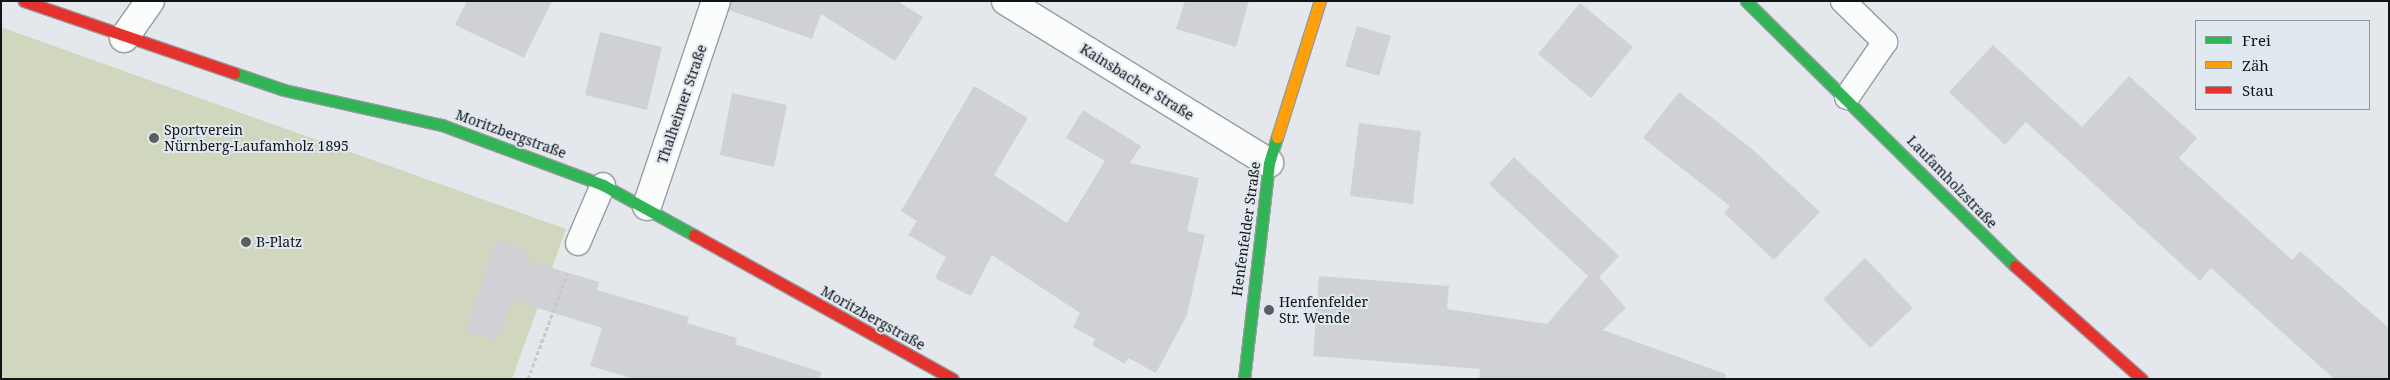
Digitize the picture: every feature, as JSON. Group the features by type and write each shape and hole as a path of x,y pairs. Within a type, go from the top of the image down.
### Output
{"street":[{"name":"Moritzbergstraße","path":"24,1 124,38 284,90 442,126 603,185 648,206 953,379"},
{"path":"124,38 150,1"},
{"name":"Thalheimer Straße","path":"648,206 716,1"},
{"name":"Kainsbacher Straße","path":"1006,1 1269,163"},
{"name":"Henfenfelder Straße","path":"1244,379 1269,163 1320,1"},
{"name":"Laufamholzstraße","path":"1746,1 1847,97 1995,248 2142,379"}],"lane":[{"path":"1843,1 1885,42 1847,97"},
{"path":"578,243 603,185"}],"path":[{"path":"528,379 578,243"}],"green space":[{"name":"B-Platz","path":"1,27 566,229 512,379 1,379"}],"building":[{"path":"467,1 552,1 524,58 455,25"},
{"path":"731,1 897,1 923,17 895,61 821,14 812,39 729,10"},
{"path":"1185,1 1249,1 1236,47 1176,29"},
{"path":"1580,3 1633,47 1591,98 1538,54"},
{"path":"1357,26 1391,36 1379,76 1345,66"},
{"path":"600,32 662,47 647,110 585,95"},
{"path":"1993,45 2082,127 2129,76 2197,138 2179,158 2292,260 2300,251 2389,328 2389,379 2334,379 2211,268 2200,281 2026,122 2005,145 1949,92"},
{"path":"974,86 1028,118 994,175 1067,223 1105,161 1066,138 1083,110 1141,146 1130,163 1199,178 1187,231 1205,235 1187,315 1156,373 1128,358 1125,364 1092,345 1095,339 1073,327 1080,313 992,255 971,296 935,278 946,257 908,235 917,221 901,211"},
{"path":"1679,92 1752,149 1820,212 1774,260 1724,213 1730,206 1643,138"},
{"path":"732,93 787,105 774,167 720,155"},
{"path":"1359,123 1421,131 1413,204 1350,196"},
{"path":"1514,157 1619,256 1599,277 1626,308 1603,330 1726,374 1725,379 1479,379 1480,369 1313,356 1319,276 1449,286 1447,309 1547,324 1588,276 1489,184"},
{"path":"497,240 529,252 526,260 599,282 597,290 689,317 687,323 737,338 735,344 821,372 820,379 634,379 590,366 602,328 512,300 497,342 465,331"},
{"path":"1865,258 1913,308 1870,348 1823,299"}],"traffic: fast":[{"path":"1746,1 2015,266"},
{"path":"234,73 284,90 442,125 603,185 694,235"},
{"path":"1244,379 1269,163 1277,137"}],"traffic: slow":[{"path":"1277,137 1320,1"}],"traffic: jam":[{"path":"24,1 234,73"},
{"path":"694,235 953,379"},
{"path":"2015,266 2142,379"}],"place":[{"name":"Sportverein Nürnberg-Laufamholz 1895","path":"154,138"},
{"name":"B-Platz","path":"246,242"},
{"name":"Henfenfelder Str. Wende","path":"1269,310"}]}
